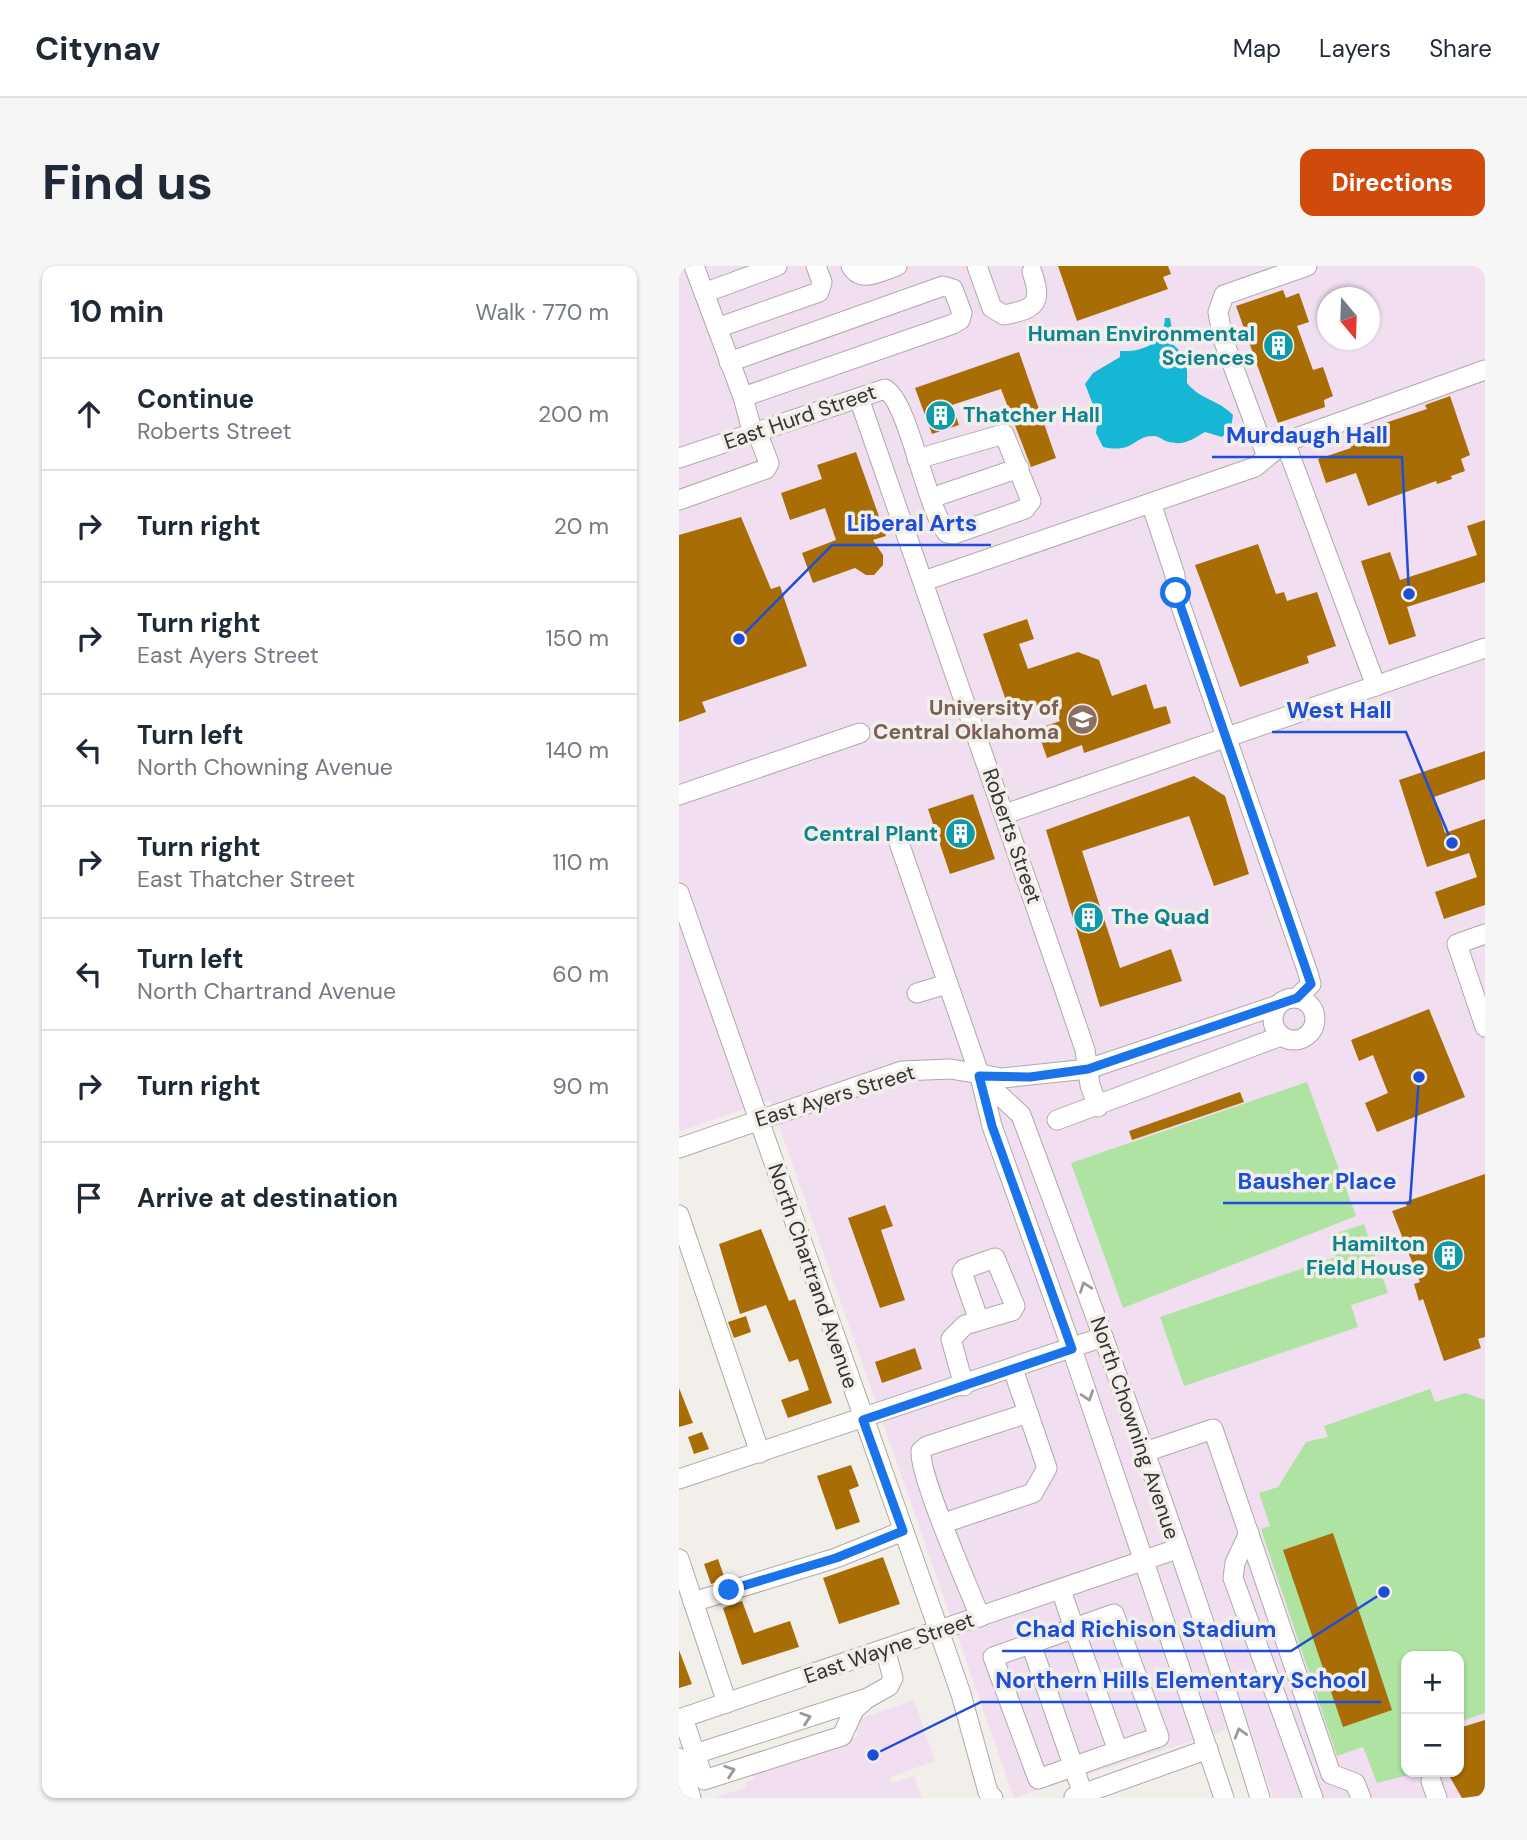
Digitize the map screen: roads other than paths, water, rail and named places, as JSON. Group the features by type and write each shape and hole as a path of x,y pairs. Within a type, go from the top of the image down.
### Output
{"street":[{"path":"679,500 767,468 769,463 757,432 753,403 743,397 694,266"},
{"path":"703,293 778,266"},
{"path":"717,328 819,292 822,282 816,266"},
{"path":"851,266 856,274 863,277 899,266 911,297"},
{"path":"977,266 992,308 1004,315 1029,309 1038,296 1032,272"},
{"path":"1267,457 1223,339 1218,313 1224,295 1307,266"},
{"path":"729,362 949,286 962,313 960,320"},
{"path":"743,397 992,308"},
{"path":"924,581 1255,467 1285,442 1484,374"},
{"name":"East Hurd Street","path":"679,458 885,389 891,392 897,402 917,459"},
{"name":"Roberts Street","path":"862,407 1065,988 1085,1050 1098,1107"},
{"path":"1004,434 1019,468 1031,500 1029,505 954,534 943,528 917,459 1004,434"},
{"path":"1285,442 1376,686"},
{"path":"932,498 1019,468"},
{"path":"1057,1120 1098,1107 1281,1036 1301,1039 1315,1024 1313,1010 1227,737 1176,593 1175,575 1151,503"},
{"path":"1005,814 1485,648"},
{"path":"679,795 860,733"},
{"name":"North Chowning Avenue","path":"896,834 979,1076 992,1126 1072,1349 1224,1798"},
{"name":"North Chartrand Avenue","path":"681,906 961,1694 988,1792 992,1798"},
{"path":"1485,934 1457,944 1477,979 1485,1027"},
{"path":"917,993 947,984"},
{"name":"East Ayers Street","path":"679,1148 902,1071 951,1069 979,1076 1030,1077 1088,1069 1277,1005 1305,985"},
{"path":"1277,1005 1272,1018 1281,1036"},
{"name":"North Chowning Avenue","path":"979,1076 1021,1115 1145,1452 1228,1692 1260,1798"},
{"path":"679,1215 760,1453"},
{"path":"964,1386 951,1339 956,1331 979,1321"},
{"path":"679,1479 863,1420 1103,1337"},
{"path":"944,1523 1033,1493 1047,1468 1013,1369"},
{"path":"980,1617 921,1459 921,1451 927,1446 1028,1413"},
{"path":"1145,1452 1213,1429 1331,1774"},
{"path":"693,1602 836,1558 903,1531"},
{"path":"1249,1534 1235,1563 1233,1578 1312,1796 1331,1774"},
{"name":"East Wayne Street","path":"681,1719 1177,1549"},
{"path":"679,1559 727,1703"},
{"path":"1061,1590 1118,1751"},
{"path":"1114,1614 1159,1737 1038,1779 993,1657 1031,1644 1114,1614"},
{"path":"1031,1644 1074,1767 1077,1796 1208,1749"},
{"path":"687,1756 704,1780 842,1735 854,1710 889,1686 893,1678 885,1649"},
{"path":"687,1756 869,1698"},
{"path":"681,1719 691,1798"},
{"path":"1331,1774 1355,1783 1361,1798"}],"water":[{"path":"1165,318 1170,318 1172,330 1169,341 1185,359 1187,383 1233,415 1231,428 1222,437 1205,432 1188,441 1174,443 1156,436 1147,436 1122,448 1103,447 1096,433 1098,418 1085,384 1093,373 1120,357 1120,351 1137,350 1151,345 1160,334"}],"place":[{"name":"Human Environmental Sciences","path":"1278,346"},
{"name":"Thatcher Hall","path":"940,415"},
{"name":"Murdaugh Hall","path":"1409,594"},
{"name":"Liberal Arts","path":"739,639"},
{"name":"University of Central Oklahoma","path":"1082,720"},
{"name":"Central Plant","path":"961,834"},
{"name":"West Hall","path":"1452,843"},
{"name":"The Quad","path":"1088,917"},
{"name":"Bausher Place","path":"1419,1077"},
{"name":"Hamilton Field House","path":"1448,1256"},
{"name":"Chad Richison Stadium","path":"1384,1592"},
{"name":"Northern Hills Elementary School","path":"873,1755"}]}
